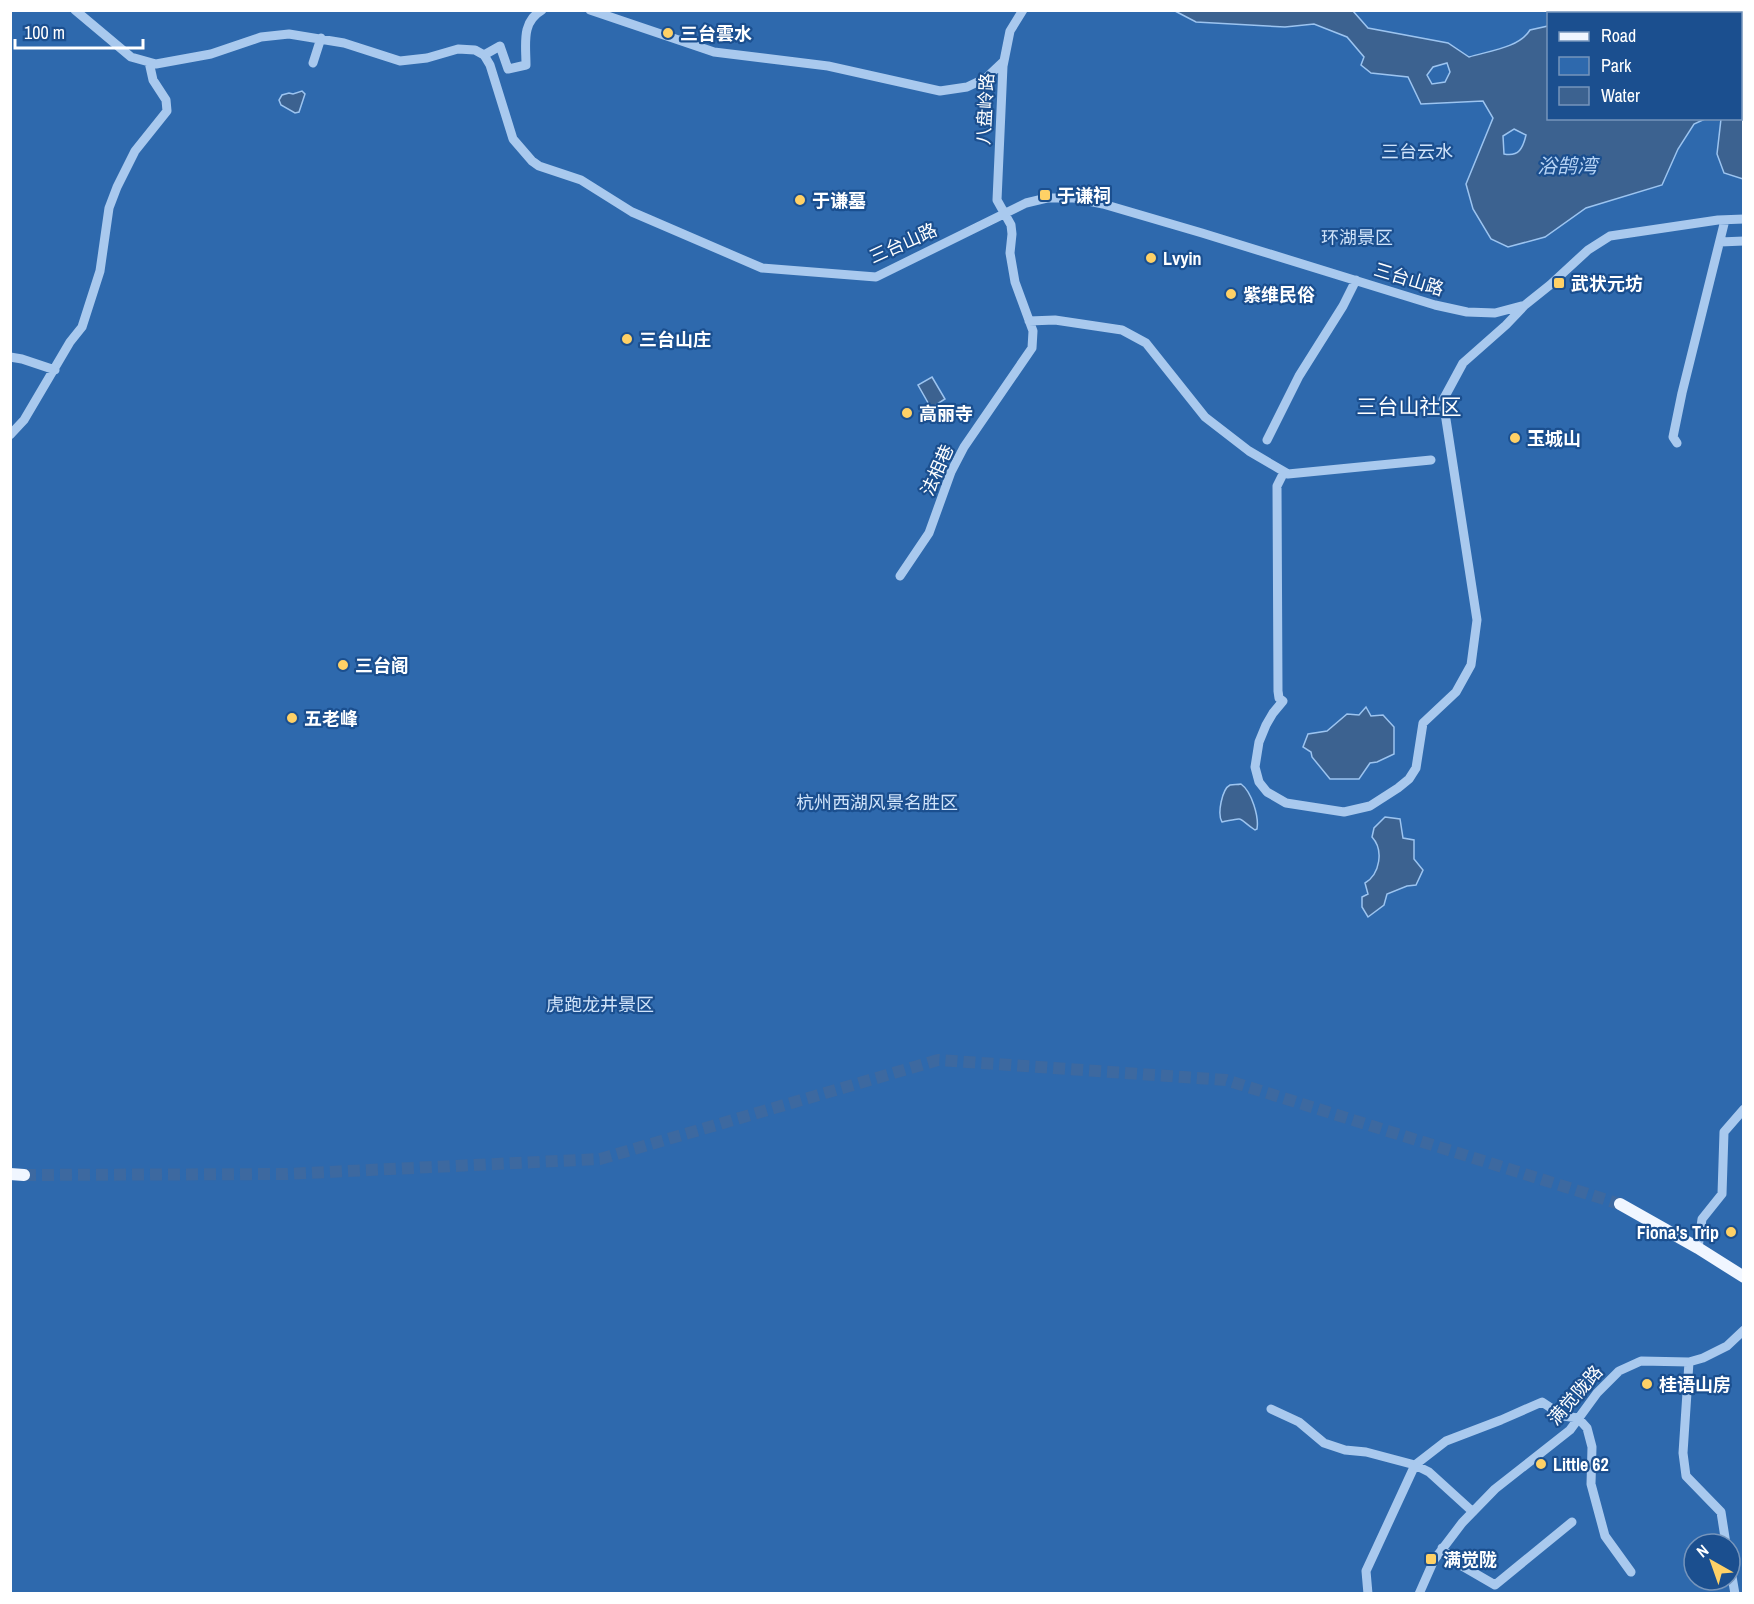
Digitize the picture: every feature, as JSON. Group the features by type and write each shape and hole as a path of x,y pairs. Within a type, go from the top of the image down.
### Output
{"main road":[{"path":"10,1174 24,1175"},
{"path":"1620,1204 1698,1248 1743,1277"}],"street":[{"path":"75,10 131,57 156,64 211,54 277,34 321,38 361,47 400,61 427,58 458,49 475,50 484,56 500,46 508,69 526,65 525,31 529,21 542,10"},
{"path":"590,10 714,52 828,66 940,91 967,87 986,78 1004,61"},
{"name":"八盘岭路","path":"1004,213 997,200 1004,61 1010,31 1023,10"},
{"path":"313,63 321,38"},
{"name":"三台山路","path":"484,56 490,65 513,139 532,161 539,166 581,180 632,212 762,268 876,277 1026,203 1047,198 1074,198 1202,233 1436,305 1467,312 1495,313 1525,305 1588,250 1610,236 1743,219"},
{"path":"10,435 24,420 55,370 69,342 82,327 100,271 109,208 117,187 135,151 167,111 166,100 153,80 149,62"},
{"name":"法相巷","path":"900,576 929,532 951,472 964,447 1032,348 1033,331 1015,282 1010,253 1011,225 1004,213"},
{"path":"1677,443 1673,436 1682,393 1725,220"},
{"path":"1720,242 1743,241"},
{"path":"1267,440 1299,376 1343,306 1356,280"},
{"path":"1284,472 1277,486 1278,691 1279,698 1283,701 1273,713 1259,742 1255,767 1259,782 1267,792 1286,802 1344,812 1370,806 1409,779 1416,768 1423,723 1456,692 1471,664 1477,620 1443,400 1463,363 1525,305"},
{"path":"1029,321 1055,320 1122,330 1146,343 1205,417 1249,450 1288,474 1431,460"},
{"path":"10,357 55,370"},
{"path":"1698,1248 1702,1219 1722,1194 1724,1132 1743,1109"},
{"name":"满觉陇路","path":"1419,1593 1442,1548 1473,1512 1495,1489 1570,1430 1608,1380 1630,1365 1641,1361 1689,1362 1727,1346 1743,1330"},
{"path":"1689,1362 1683,1453 1686,1476 1721,1512 1724,1532"},
{"path":"1368,1593 1366,1571 1415,1465 1446,1441 1542,1402 1563,1416 1578,1418 1587,1428 1592,1448 1591,1484 1605,1536 1631,1572"},
{"path":"1271,1409 1299,1422 1324,1443 1345,1450 1366,1452 1415,1465 1429,1472 1473,1512"},
{"path":"1442,1548 1457,1563 1495,1585 1572,1522"}],"green space":[{"name":"虎跑龙井景区","path":"11,11 1743,11 1743,1593 11,1594"}],"water":[{"path":"1731,10 1732,12 1620,12 1618,11"},
{"name":"浴鹄湾","path":"1175,11 1353,11 1368,28 1448,43 1469,57 1511,45 1530,30 1547,26 1547,120 1703,120 1694,124 1678,149 1662,185 1586,208 1545,237 1508,247 1491,239 1473,209 1466,184 1493,118 1483,101 1421,104 1408,77 1371,73 1361,65 1364,57 1347,37 1314,24 1285,27 1196,22","holes":["1447,63 1450,72 1445,82 1432,84 1427,75 1433,67","1514,129 1526,135 1517,153 1504,154 1503,136"]},
{"path":"1742,90 1743,179 1724,173 1717,154 1721,120 1742,120"},
{"path":"302,91 305,94 299,112 295,113 281,105 279,100 282,95"},
{"path":"932,377 945,399 931,408 918,385"},
{"path":"1366,707 1371,716 1383,715 1394,727 1394,754 1370,763 1359,779 1330,779 1312,757 1311,752 1303,747 1308,734 1327,731 1347,714 1359,715"},
{"path":"1241,784 1254,805 1257,824 1255,830 1240,819 1222,822 1220,808 1227,787"},
{"path":"1385,817 1400,819 1403,838 1414,840 1414,859 1423,870 1416,885 1387,894 1384,905 1368,917 1362,907 1362,897 1368,894 1365,883 1374,874 1379,861 1378,848 1372,837 1374,828"}],"tunnel":[{"path":"24,1175 286,1174 600,1159 938,1060 1226,1080 1620,1204"}],"place":[{"name":"三台雲水","path":"668,33"},
{"name":"于谦祠","path":"1045,195"},
{"name":"于谦墓","path":"800,200"},
{"name":"Lvyin","path":"1151,258"},
{"name":"武状元坊","path":"1559,283"},
{"name":"紫维民俗","path":"1231,294"},
{"name":"三台山庄","path":"627,339"},
{"name":"高丽寺","path":"907,413"},
{"name":"玉城山","path":"1515,438"},
{"name":"三台阁","path":"343,665"},
{"name":"五老峰","path":"292,718"},
{"name":"Fiona's Trip","path":"1731,1232"},
{"name":"桂语山房","path":"1647,1384"},
{"name":"Little 62","path":"1541,1464"},
{"name":"满觉陇","path":"1431,1559"}],"district":[{"name":"三台山社区","path":"1409,406"}],"park label":[{"name":"三台云水","path":"1417,151"},
{"name":"环湖景区","path":"1357,237"},
{"name":"杭州西湖风景名胜区","path":"877,802"}]}
